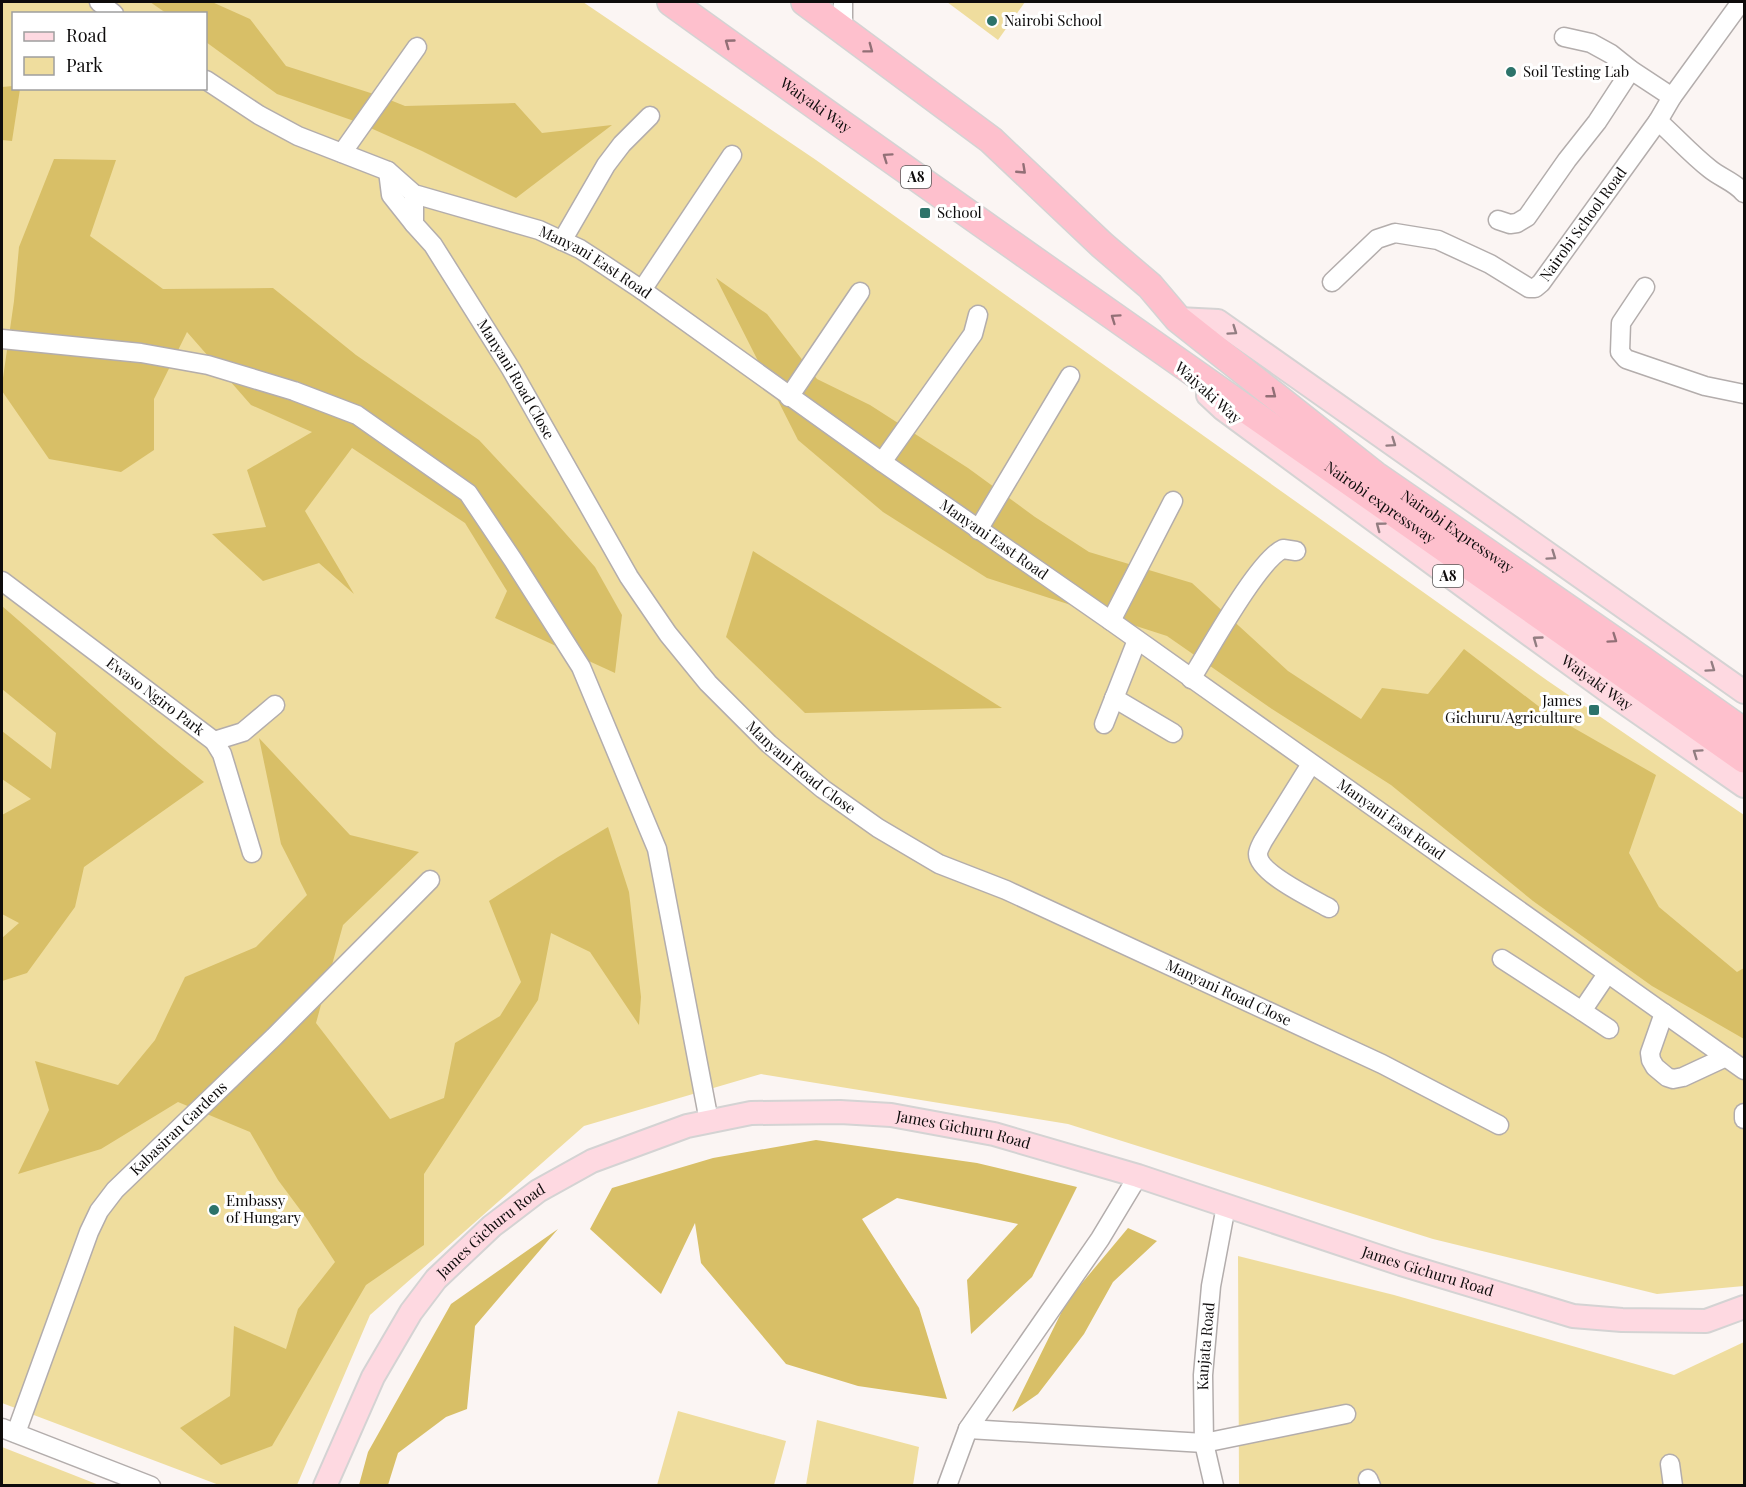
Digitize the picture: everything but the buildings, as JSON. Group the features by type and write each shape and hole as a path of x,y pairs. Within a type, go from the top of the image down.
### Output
{"highway":[{"name":"Waiyaki Way","path":"671,2 1162,352"},
{"path":"805,2 991,140 1102,245 1150,286 1178,319"},
{"name":"Nairobi Expressway","path":"1178,319 1375,475 1744,732"},
{"name":"Nairobi expressway","path":"1162,352 1744,759"}],"main road":[{"path":"1178,319 1218,321 1744,692"},
{"name":"Waiyaki Way","path":"1162,352 1223,409 1529,634 1744,786"},
{"name":"James Gichuru Road","path":"326,1485 373,1377 411,1312 436,1280 492,1226 538,1191 592,1161 687,1126 751,1113 840,1112 891,1115 994,1134 1138,1176 1401,1264 1573,1316 1622,1320 1706,1321 1744,1306"}],"street":[{"path":"99,2 112,12"},
{"path":"843,2 843,29"},
{"path":"1741,2 1658,121 1713,172 1738,186 1744,193"},
{"path":"1564,37 1592,43 1672,98"},
{"path":"342,153 417,47"},
{"path":"1498,220 1510,224 1527,217 1597,122 1630,70"},
{"name":"Manyani East Road","path":"207,81 259,115 298,136 388,171 421,196 539,230 580,249 642,290 789,397 1111,621 1607,974 1726,1057 1744,1067"},
{"path":"562,241 606,165 622,144 650,116"},
{"name":"Nairobi School Road","path":"1332,282 1377,239 1395,233 1438,240 1490,264 1529,288 1535,288 1541,283 1658,121"},
{"path":"642,290 732,155"},
{"name":"Manyani Road Close","path":"388,171 391,195 420,230 511,369 629,577 668,634 708,683 768,744 832,796 878,828 939,864 1006,890 1382,1064 1499,1125"},
{"path":"420,230 425,223 421,196"},
{"path":"1645,287 1621,323 1620,352 1626,359 1706,386 1744,394"},
{"path":"789,397 860,292"},
{"path":"882,462 973,334 978,315"},
{"path":"2,339 141,353 208,365 294,391 357,415 468,493 581,667 657,849 709,1121"},
{"path":"978,530 1070,376"},
{"path":"1111,621 1173,501"},
{"path":"1191,679 1247,588 1270,558 1283,549 1296,551"},
{"name":"Ewaso Ngiro Park","path":"2,581 214,741 222,754 252,853"},
{"path":"1104,724 1137,640"},
{"path":"1114,698 1173,733"},
{"path":"214,741 243,732 275,705"},
{"path":"1311,764 1263,841 1258,854 1260,863 1269,872 1329,908"},
{"name":"Kabasiran Gardens","path":"9,1430 89,1232 99,1211 115,1190 430,880"},
{"path":"1502,959 1609,1029"},
{"path":"1582,1011 1607,974"},
{"path":"1664,1013 1650,1053 1655,1067 1667,1077 1673,1079 1683,1077 1726,1057"},
{"path":"1744,1113 1744,1119"},
{"path":"947,1485 968,1429 1100,1239 1138,1176"},
{"name":"Kanjata Road","path":"1214,1485 1204,1443 1203,1375 1210,1298 1226,1206"},
{"path":"968,1429 1204,1443 1346,1414"},
{"path":"9,1430 151,1485"},
{"path":"1670,1464 1673,1485"}],"green space":[{"path":"2,2 583,2 816,160 1548,681 1744,815 1744,1286 1657,1294 1433,1239 1068,1124 761,1074 584,1126 370,1315 297,1485 219,1485 2,1403"},
{"name":"Nairobi School","path":"947,2 1025,2 998,40"},
{"path":"1238,1256 1394,1295 1674,1375 1744,1342 1744,1485 1239,1485"},
{"path":"678,1411 786,1441 774,1485 657,1485"},
{"path":"817,1420 919,1447 913,1485 806,1485"},
{"path":"2,1447 99,1485 2,1485"}],"shaded area":[{"path":"150,2 212,2 250,19 286,66 405,106 515,103 542,133 612,125 516,198 422,151 357,122 277,94 207,43 207,12 165,12"},
{"path":"12,86 12,90 20,90 12,141 2,140 2,87"},
{"path":"54,159 116,160 90,236 163,289 273,288 356,355 479,440 595,567 622,615 615,673 495,618 507,591 465,523 352,448 305,511 354,594 319,563 263,581 212,534 266,527 247,470 312,432 251,405 187,332 154,399 154,450 121,472 49,459 2,391 2,385 19,247"},
{"path":"716,278 767,314 817,379 870,405 968,468 1035,517 1089,552 1192,583 1288,671 1361,719 1382,688 1428,694 1464,649 1546,712 1656,775 1629,853 1659,907 1737,972 1744,968 1744,1039 1652,986 1533,901 1391,785 1269,707 1167,636 987,578 883,512 798,440"},
{"path":"753,551 1002,708 805,713 726,637"},
{"path":"2,606 204,782 84,867 75,907 27,973 2,981 2,938 19,923 2,914 2,815 31,799 2,779 2,731 51,769 56,733 2,689"},
{"path":"259,738 350,835 419,852 343,925 316,1023 390,1119 444,1098 455,1043 500,1016 521,982 489,901 608,827 629,892 641,997 639,1025 590,952 551,933 538,1000 424,1174 424,1245 366,1285 272,1446 221,1465 180,1428 230,1396 234,1326 286,1349 298,1309 335,1262 278,1180 250,1132 178,1102 101,1149 18,1174 49,1110 35,1061 118,1085 155,1040 185,977 256,947 307,895 281,844"},
{"path":"816,1140 977,1163 1077,1187 1032,1277 971,1334 967,1280 1018,1224 897,1198 862,1219 919,1308 947,1399 858,1386 786,1364 701,1263 695,1223 661,1294 590,1229 612,1188 713,1158"},
{"path":"1128,1228 1157,1241 1113,1282 1084,1334 1038,1394 1012,1412 1067,1301"},
{"path":"558,1229 475,1326 467,1409 446,1417 398,1453 388,1485 359,1485 368,1452 451,1304"}],"place":[{"name":"Nairobi School","path":"992,21"},
{"name":"Soil Testing Lab","path":"1511,72"},
{"name":"School","path":"925,213"},
{"name":"James Gichuru/Agriculture","path":"1594,710"},
{"name":"Embassy of Hungary","path":"214,1210"}]}
